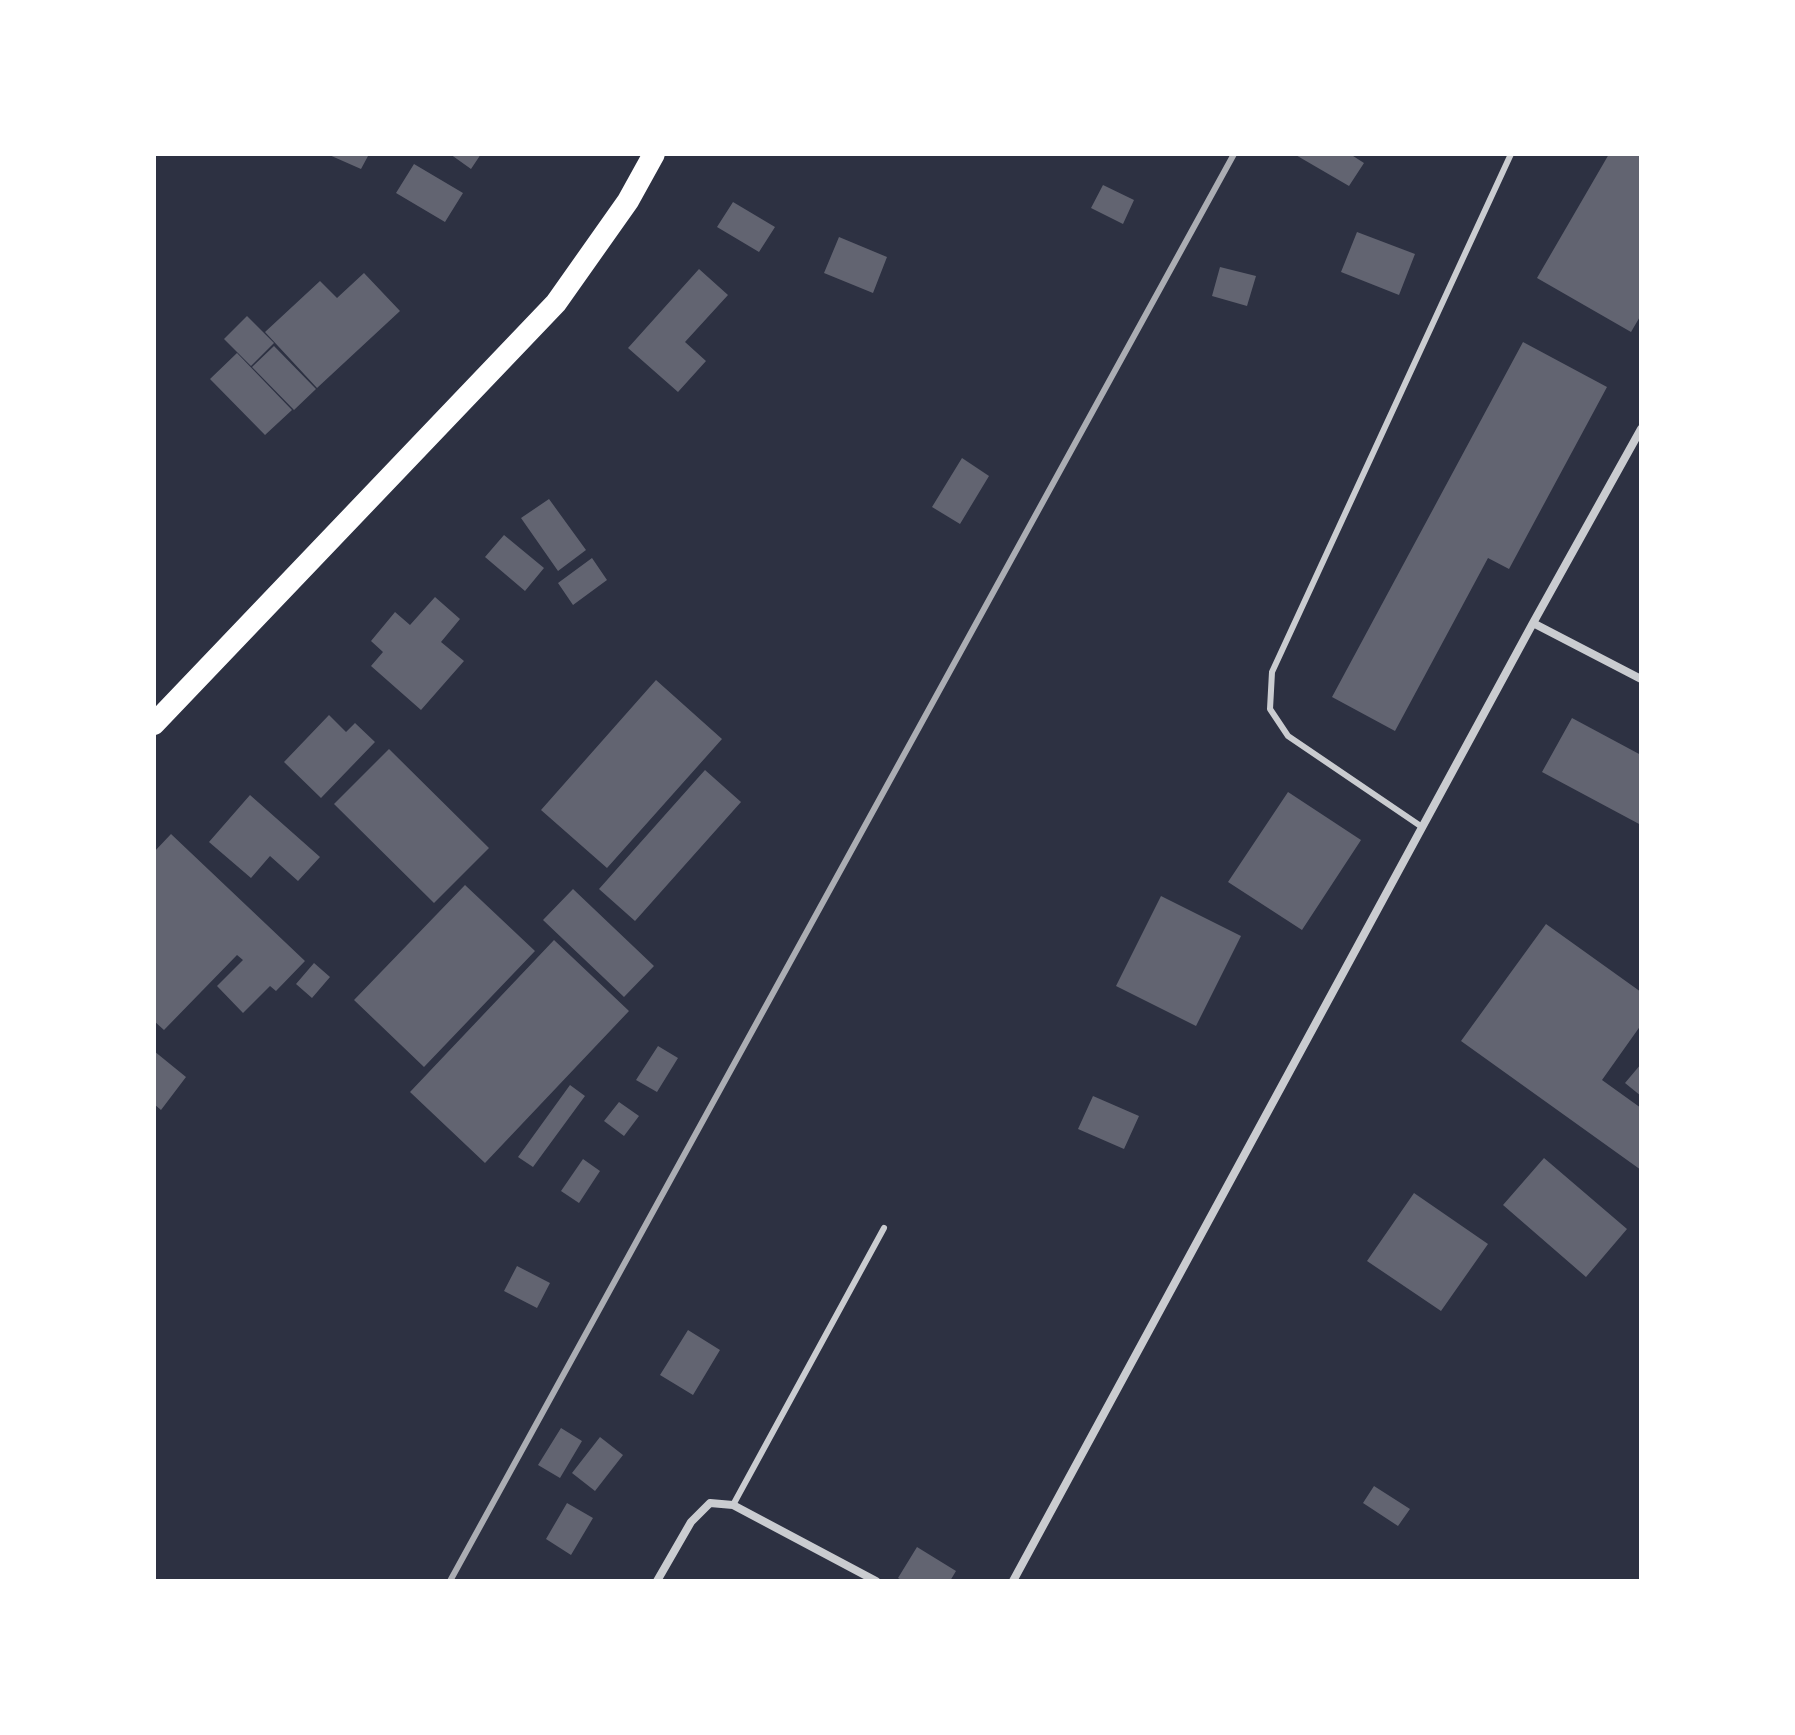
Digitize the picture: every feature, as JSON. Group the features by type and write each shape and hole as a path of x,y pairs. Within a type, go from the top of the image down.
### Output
{"highway":[{"path":"154,724 556,303 628,201 654,154"}],"street":[{"path":"1013,1581 1641,429"},
{"path":"1533,623 1641,679"},
{"path":"657,1581 691,1522 710,1503 733,1505 876,1581"}],"lane":[{"path":"1422,827 1288,736 1270,709 1272,672 1511,154"},
{"path":"733,1505 884,1228"}],"building":[{"path":"327,154 364,154 368,156 361,169"},
{"path":"450,154 481,154 471,169"},
{"path":"1294,154 1350,154 1364,163 1349,186"},
{"path":"1609,154 1641,154 1641,315 1631,332 1537,278"},
{"path":"414,164 463,193 445,222 396,193"},
{"path":"1103,185 1134,200 1123,224 1091,208"},
{"path":"733,202 775,227 759,252 717,227"},
{"path":"1357,232 1415,254 1399,295 1341,272"},
{"path":"839,237 887,257 873,293 824,273"},
{"path":"1220,267 1256,276 1247,306 1212,296"},
{"path":"699,269 728,295 685,342 706,361 678,392 628,348"},
{"path":"364,273 400,311 317,388 265,332 320,281 337,298"},
{"path":"247,316 274,343 251,366 224,339"},
{"path":"1523,342 1607,387 1509,569 1488,558 1395,731 1332,697"},
{"path":"274,346 316,389 294,410 252,367"},
{"path":"237,353 292,410 265,435 210,379"},
{"path":"962,458 989,476 960,524 932,507"},
{"path":"549,499 586,550 558,571 521,518"},
{"path":"504,535 544,568 525,591 485,557"},
{"path":"592,558 607,580 573,605 558,583"},
{"path":"435,597 460,619 441,642 464,661 421,710 371,666 383,652 371,641 395,612 410,625"},
{"path":"656,680 722,739 607,868 541,810"},
{"path":"329,715 346,732 355,723 375,742 321,798 284,762"},
{"path":"1572,718 1641,755 1641,825 1542,772"},
{"path":"389,749 489,848 434,903 334,804"},
{"path":"705,770 741,802 635,921 599,889"},
{"path":"1288,792 1361,840 1302,930 1228,882"},
{"path":"250,795 320,857 298,881 270,856 251,878 209,842"},
{"path":"171,834 305,961 276,991 270,986 243,1013 217,986 243,960 237,955 164,1030 154,1021 154,852"},
{"path":"465,885 535,951 424,1067 354,1000"},
{"path":"573,889 654,966 624,997 543,920"},
{"path":"1161,896 1241,936 1196,1026 1116,986"},
{"path":"1546,924 1641,992 1641,1025 1602,1080 1641,1108 1641,1170 1461,1041"},
{"path":"554,940 629,1011 485,1163 410,1092"},
{"path":"314,963 330,977 312,998 296,984"},
{"path":"658,1046 678,1058 657,1092 636,1080"},
{"path":"154,1051 186,1077 161,1110 154,1104"},
{"path":"1641,1064 1641,1096 1625,1083"},
{"path":"570,1085 585,1096 533,1167 518,1157"},
{"path":"1093,1096 1139,1116 1124,1149 1078,1129"},
{"path":"619,1102 639,1116 624,1136 604,1121"},
{"path":"1544,1158 1627,1229 1586,1277 1503,1205"},
{"path":"583,1159 600,1171 579,1203 561,1191"},
{"path":"1414,1193 1488,1244 1441,1311 1367,1261"},
{"path":"517,1266 550,1283 537,1308 504,1291"},
{"path":"688,1330 720,1350 693,1395 660,1375"},
{"path":"561,1428 582,1441 560,1478 538,1465"},
{"path":"600,1437 623,1455 595,1491 572,1473"},
{"path":"1374,1486 1410,1509 1398,1526 1363,1503"},
{"path":"567,1503 593,1518 571,1555 546,1539"},
{"path":"917,1547 956,1571 950,1581 903,1581 898,1578"}],"railway":[{"path":"450,1581 1234,154"}]}
